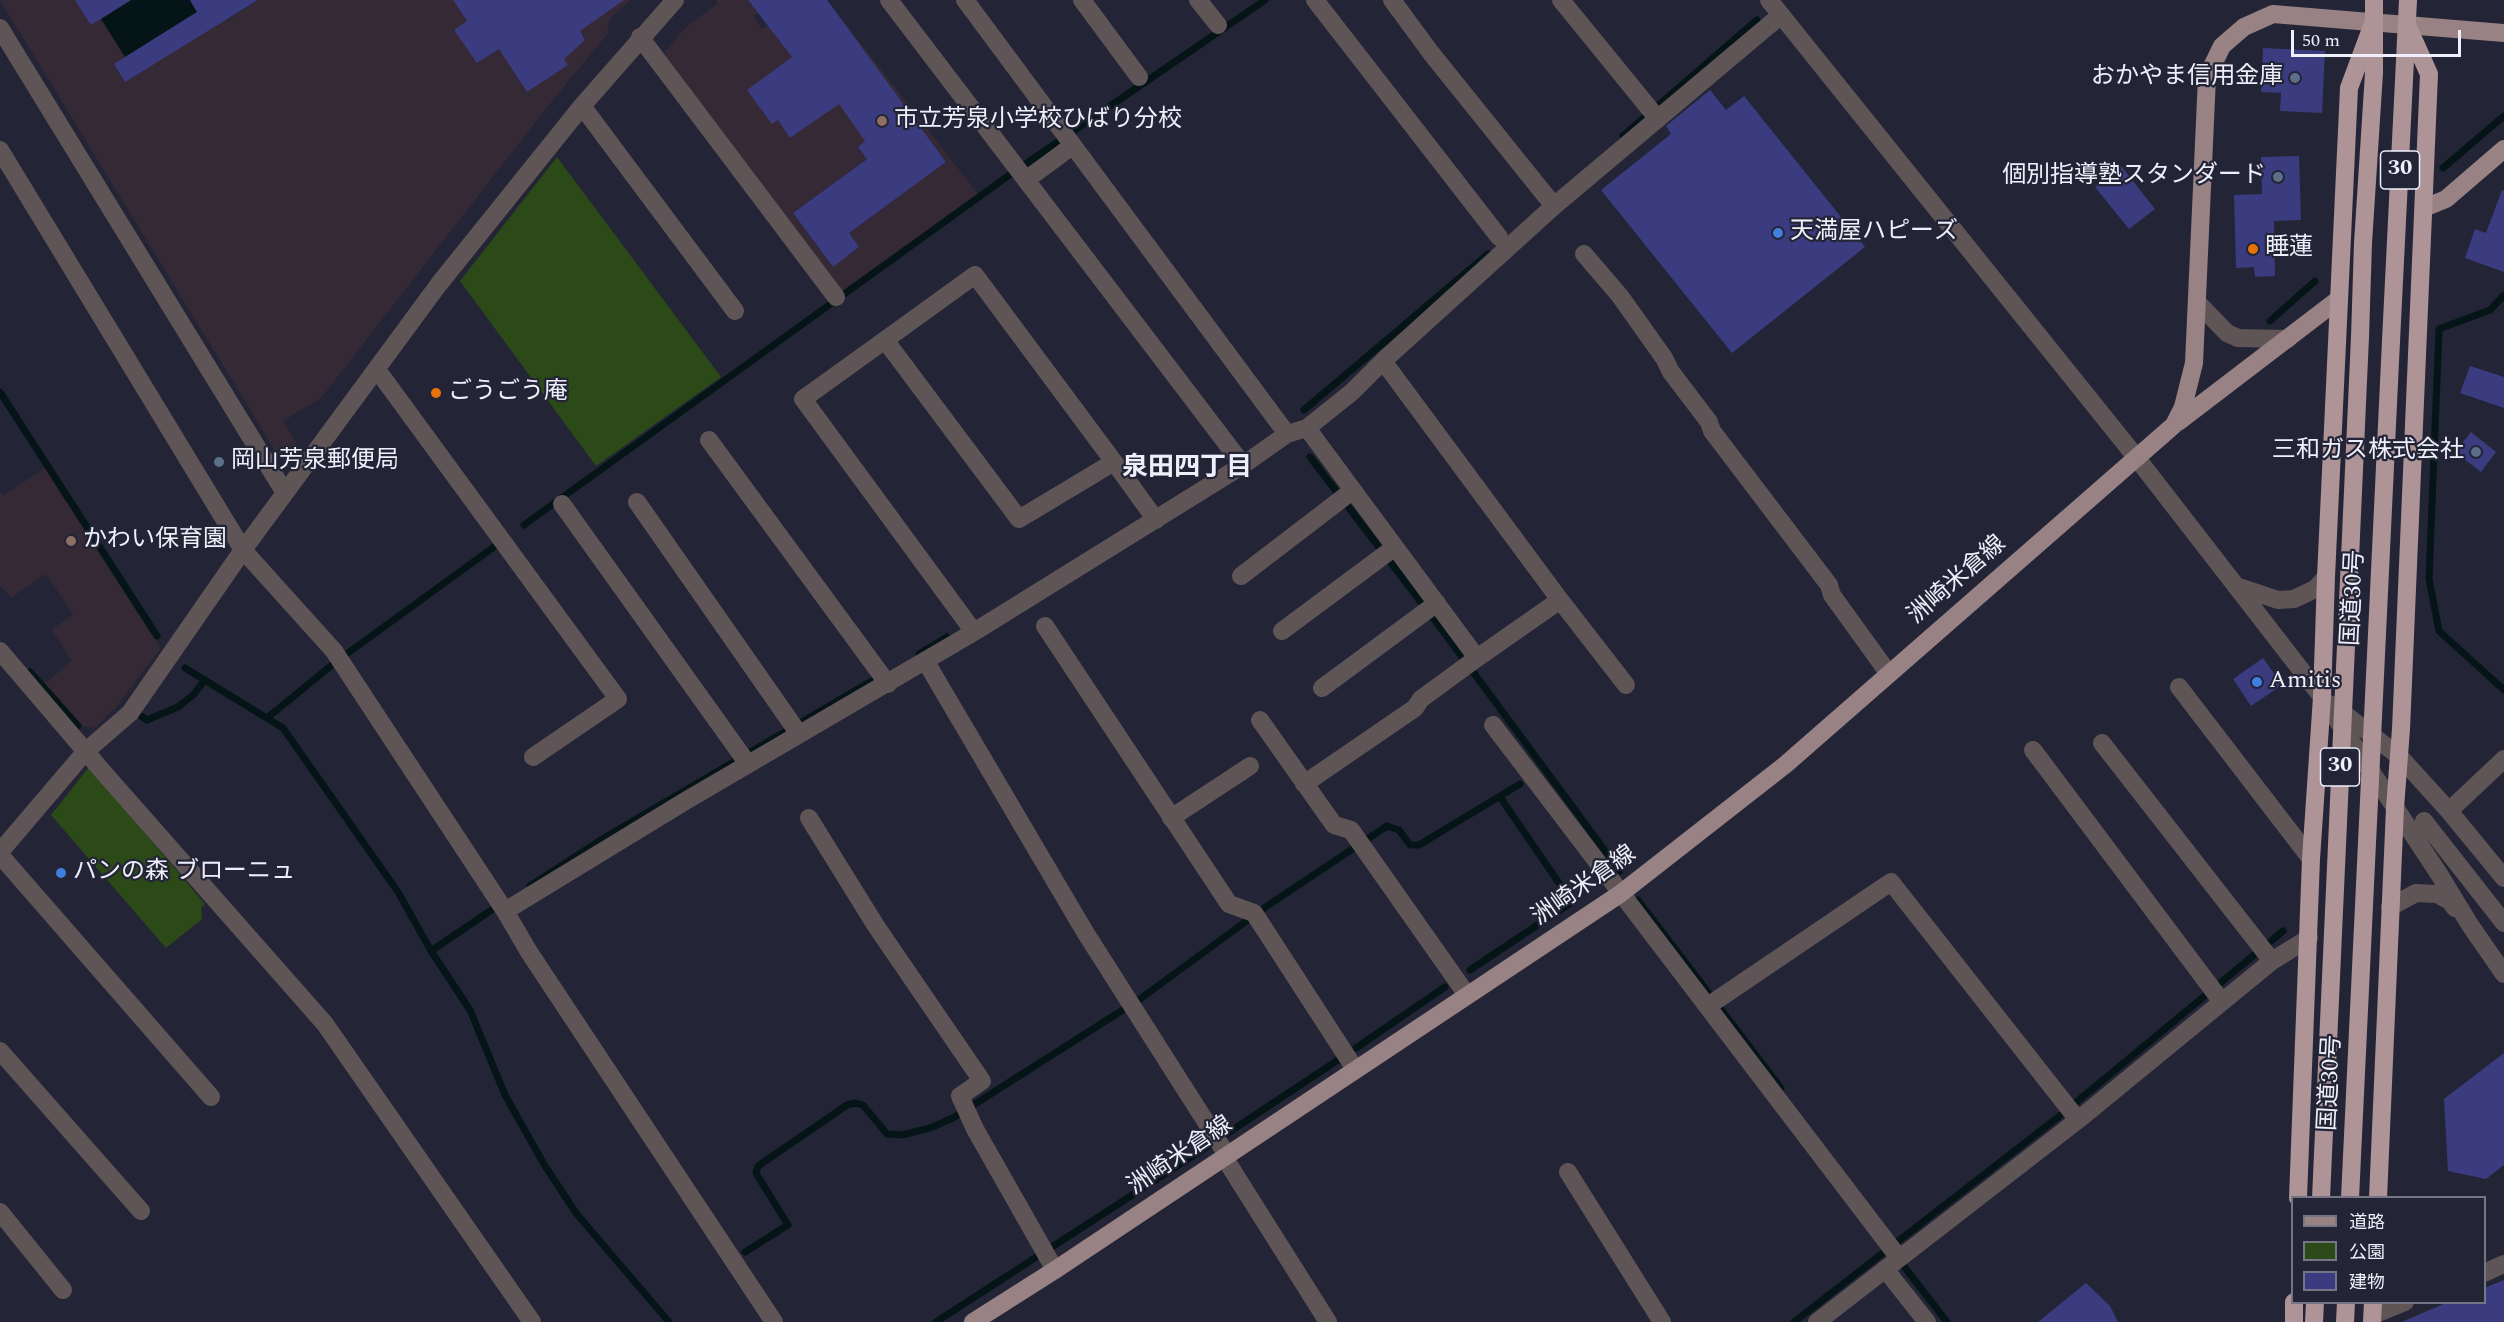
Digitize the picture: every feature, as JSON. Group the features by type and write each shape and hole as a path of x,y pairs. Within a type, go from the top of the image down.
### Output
{"highway":[{"name":"国道30号","path":"2321,1196 2363,232 2374,73 2374,0"},
{"name":"国道30号","path":"2350,1196 2408,0"},
{"path":"2298,1196 2311,858 2322,697 2349,88 2374,21"},
{"path":"2378,1196 2390,907 2400,757 2429,74 2407,26"},
{"path":"2294,1304 2294,1322"},
{"path":"2314,1322 2315,1304"},
{"path":"2345,1322 2346,1304"}],"main road":[{"name":"洲崎米倉線","path":"2174,425 2189,390 2194,363 2207,77 2222,46 2244,27 2273,14 2504,33"},
{"path":"2424,208 2446,199 2504,149"},
{"name":"洲崎米倉線","path":"973,1322 1048,1258 1355,1069 1620,894 1785,765 2174,425 2339,299"}],"street":[{"path":"211,1097 0,853 85,752 130,713 243,550 378,371 439,284 582,106 640,37 675,0"},
{"path":"889,0 1243,465"},
{"path":"965,0 1287,434"},
{"path":"1082,0 1139,76"},
{"path":"1198,0 1218,25"},
{"path":"1315,0 1499,237"},
{"path":"1392,0 1431,53 1551,202"},
{"path":"1561,0 1654,114"},
{"path":"505,911 744,759 883,678 926,662 1156,520 1287,434 1307,428 1352,392 1551,202 1779,6 2136,457 2322,697 2439,874 2470,926"},
{"path":"0,28 285,493"},
{"path":"640,37 836,297"},
{"path":"582,106 735,311"},
{"path":"1021,173 1067,140"},
{"path":"0,150 243,550 334,651 505,911 529,952 774,1322"},
{"path":"1584,254 1620,296 1664,358 1671,372 1709,422 1712,431 1829,585 1832,595 1889,674"},
{"path":"974,632 803,399 975,275 1156,520"},
{"path":"2198,303 2227,333 2238,338 2288,339"},
{"path":"885,340 1019,519 1114,462"},
{"path":"1383,361 1560,600 1626,685"},
{"path":"378,371 618,699 533,757"},
{"path":"1307,428 1345,497 1470,663"},
{"path":"709,440 883,678"},
{"path":"1241,576 1345,497"},
{"path":"637,502 795,729"},
{"path":"562,504 744,759"},
{"path":"1282,631 1388,552"},
{"path":"2236,586 2278,600 2295,599 2315,589 2326,577"},
{"path":"1304,784 1415,708 1421,699 1560,600"},
{"path":"1322,688 1430,608"},
{"path":"1045,626 1229,904 1255,915 1355,1069"},
{"path":"0,651 85,752 325,1024 532,1322"},
{"path":"926,662 1085,932 1328,1322"},
{"path":"2180,687 2311,858"},
{"path":"2322,697 2400,757 2449,811 2504,878"},
{"path":"1260,720 1334,825 1351,830 1467,995"},
{"path":"1493,725 1620,894 1713,1002 1887,1243 1927,1322"},
{"path":"2102,743 2266,953"},
{"path":"2033,750 2217,994"},
{"path":"2449,811 2504,759"},
{"path":"1171,818 1250,766"},
{"path":"809,818 876,926 982,1081 960,1096 1048,1258"},
{"path":"2424,821 2504,923"},
{"path":"1713,1002 1891,882 2073,1113"},
{"path":"2390,907 2416,893 2437,894 2450,902 2504,974"},
{"path":"1816,1322 1895,1261 2266,953 2308,938"},
{"path":"0,1051 141,1210"},
{"path":"1568,1172 1662,1322"},
{"path":"0,1212 63,1290"},
{"path":"2486,1272 2504,1264"},
{"path":"2373,1313 2398,1304"}],"shaded area":[{"path":"0,0 213,0 227,21 258,0 453,0 462,14 494,2 455,30 478,63 573,0 631,0 612,16 607,26 609,32 544,111 321,398 283,421 297,443 285,456 279,457"},
{"path":"131,0 190,0 197,12 125,57 101,19"},
{"path":"717,0 748,0 758,13 753,17 762,29 768,25 790,55 828,29 772,124 778,120 790,138 814,121 838,88 865,141 858,147 861,151 904,131 793,213 832,267 859,247 851,235 846,235 946,162 827,0 978,194 839,293 664,53 685,28 717,4"},
{"path":"45,468 161,648 116,707 95,728 83,726 45,683 72,661 52,630 73,614 46,574 12,597 0,586 0,493 3,496"}],"green space":[{"path":"557,157 721,377 596,466 460,281"},
{"path":"89,767 205,904 201,908 202,919 166,948 51,815"}],"building":[{"path":"75,0 131,0 91,25"},
{"path":"190,0 258,0 125,82 114,64 197,12"},
{"path":"453,0 624,0 580,31 585,40 564,59 568,65 527,92 499,49 477,63 454,30 467,21"},
{"path":"748,0 827,0 946,162 849,233 859,247 833,267 793,213 867,159 858,147 865,141 839,104 790,138 778,120 772,124 747,90 792,57"},
{"path":"2263,48 2325,51 2322,113 2280,111 2281,93 2261,92"},
{"path":"1710,90 1726,110 1744,96 1865,247 1732,353 1601,190 1671,134 1666,126"},
{"path":"2299,156 2301,220 2274,221 2275,276 2255,277 2254,267 2236,268 2234,195 2262,194 2261,157"},
{"path":"2121,166 2155,209 2129,229 2095,187"},
{"path":"2502,190 2504,191 2504,272 2465,258 2475,229 2486,233"},
{"path":"2470,366 2504,377 2504,408 2460,393"},
{"path":"2471,432 2496,452 2481,472 2455,452"},
{"name":"Amitis","path":"2263,658 2282,685 2251,706 2233,679"},
{"path":"2504,1053 2504,1165 2486,1179 2448,1171 2444,1099"},
{"path":"2504,1280 2504,1322 2402,1322 2443,1304 2486,1304 2486,1287"},
{"path":"2086,1283 2110,1306 2118,1322 2038,1322"}],"waterway":[{"path":"524,525 1008,176 1265,0"},
{"path":"1623,136 1757,20"},
{"path":"2443,168 2504,116"},
{"path":"1304,410 1488,254"},
{"path":"2270,321 2315,281"},
{"path":"2504,295 2490,310 2439,329 2429,579 2439,631 2504,690"},
{"path":"0,392 157,636"},
{"path":"1310,457 1437,623 1620,871"},
{"path":"348,653 498,544"},
{"path":"919,654 947,637"},
{"path":"267,718 332,665"},
{"path":"185,668 283,728 398,892 431,951 470,1010 505,1095 545,1166 576,1213 669,1322"},
{"path":"30,672 78,726"},
{"path":"530,886 604,838 880,676"},
{"path":"141,716 147,720 178,707 193,695 205,680"},
{"path":"745,1252 788,1225 756,1173 758,1166 847,1105 856,1103 863,1105 887,1134 902,1135 930,1128 953,1118 1140,999 1267,906 1387,826 1399,830 1410,845 1419,845 1520,784"},
{"path":"1470,970 1572,902 1500,797"},
{"path":"1638,900 1781,1088"},
{"path":"431,951 493,909"},
{"path":"1794,1322 2062,1114 2283,931"},
{"path":"1356,1048 1445,987"},
{"path":"936,1322 1338,1060"},
{"path":"1899,1260 1947,1322"}],"place":[{"name":"おかやま信用金庫","path":"2295,78"},
{"name":"市立芳泉小学校ひばり分校","path":"882,121"},
{"name":"個別指導塾スタンダード","path":"2278,177"},
{"name":"天満屋ハピーズ","path":"1778,233"},
{"name":"睡蓮","path":"2253,249"},
{"name":"ごうごう庵","path":"436,393"},
{"name":"三和ガス株式会社","path":"2476,452"},
{"name":"岡山芳泉郵便局","path":"219,462"},
{"name":"かわい保育園","path":"71,541"},
{"name":"Amitis","path":"2257,682"},
{"name":"パンの森 ブローニュ","path":"61,873"}],"district":[{"name":"泉田四丁目","path":"1187,470"}]}
